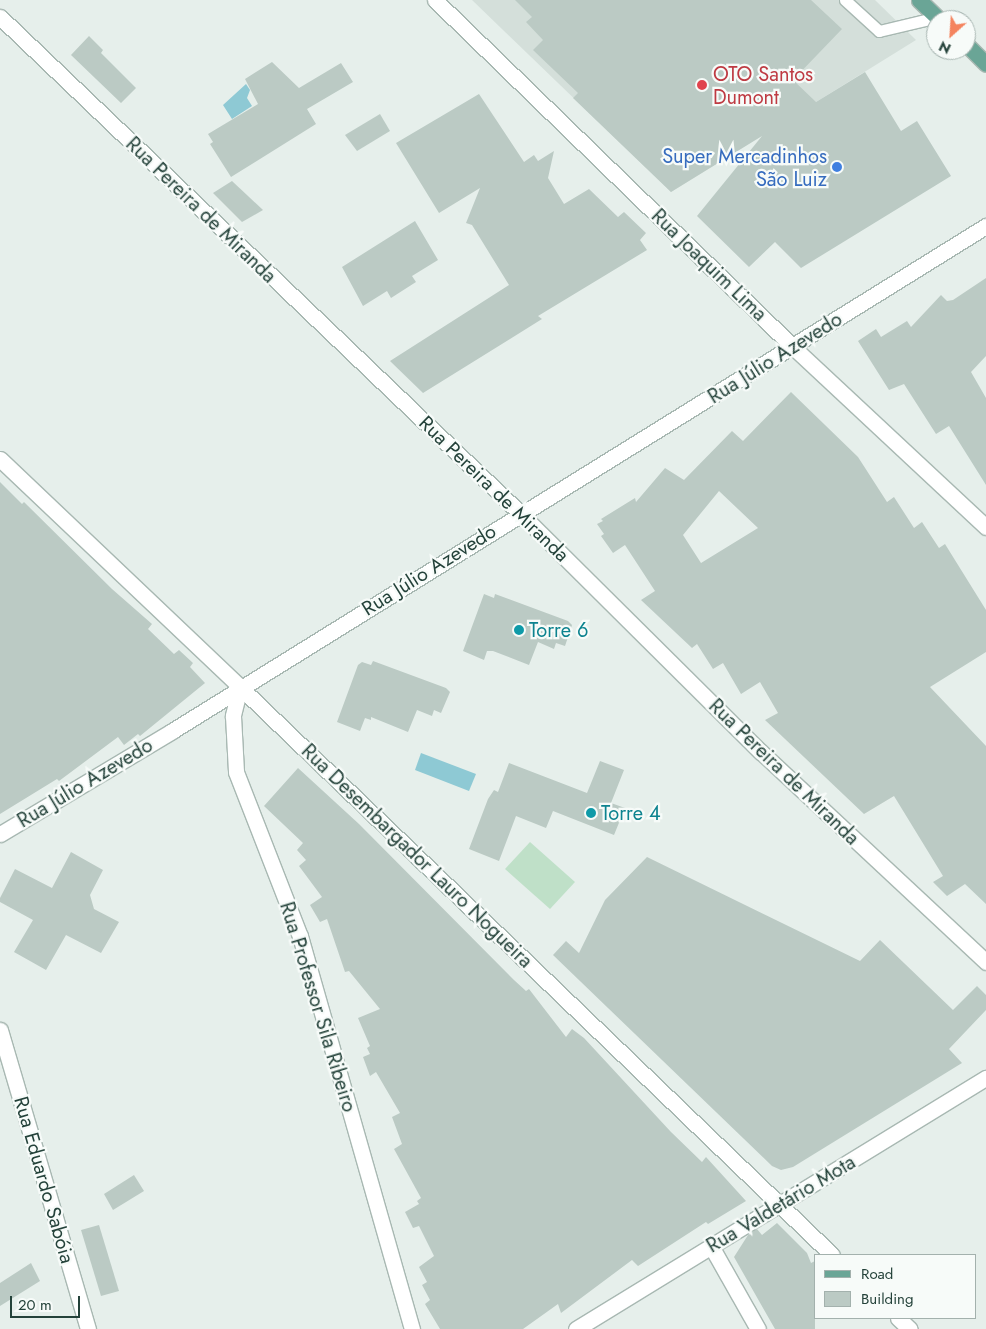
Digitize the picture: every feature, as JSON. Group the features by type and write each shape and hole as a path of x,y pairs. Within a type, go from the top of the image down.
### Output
{"main road":[{"path":"920,0 930,10"},
{"path":"976,54 986,64"}],"street":[{"name":"Rua Joaquim Lima","path":"435,0 793,347 980,511 986,527"},
{"name":"Rua Pereira de Miranda","path":"0,17 520,513 761,752 986,962"},
{"name":"Rua Júlio Azevedo","path":"0,834 793,347 986,226"},
{"name":"Rua Desembargador Lauro Nogueira","path":"0,459 831,1254"},
{"name":"Rua Professor Sila Ribeiro","path":"240,687 233,716 236,772 300,936 412,1329"},
{"name":"Rua Eduardo Sabóia","path":"0,1030 88,1329"},
{"name":"Rua Valdetário Mota","path":"576,1329 986,1078"},
{"path":"711,1246 758,1329"},
{"path":"899,1319 910,1329"}],"lane":[{"path":"845,0 879,31 926,22"}],"shaded area":[{"name":"OTO Santos Dumont","path":"472,0 875,0 916,40 671,192"}],"green space":[{"path":"530,842 575,882 550,909 505,869"}],"water":[{"path":"246,84 250,90 247,98 252,106 232,119 223,105"},
{"path":"421,753 476,774 469,791 415,770"}],"building":[{"path":"515,0 811,0 842,29 793,80 816,102 865,72 901,131 917,121 951,176 801,268 775,242 749,267 697,216 762,136 671,192 573,98 578,93 533,50 543,40 526,22 532,17"},
{"path":"89,36 103,50 101,53 136,88 121,103 71,55"},
{"path":"272,62 299,88 341,63 353,82 307,109 316,124 231,177 210,144 213,142 208,134 258,104 245,79"},
{"path":"479,94 524,162 534,155 538,161 554,151 548,178 564,204 589,189 618,217 624,212 646,233 640,240 647,250 538,316 542,319 423,393 390,361 509,285 472,225 466,223 480,188 439,213 396,143"},
{"path":"380,114 390,131 357,151 345,135"},
{"path":"232,181 263,210 242,222 213,193"},
{"path":"415,221 438,260 412,276 416,282 391,298 387,291 363,306 342,267"},
{"path":"986,278 986,356 971,372 986,398 986,485 949,426 936,434 904,384 889,390 858,341 876,329 881,337 907,321 911,327 941,295 947,301 953,300"},
{"path":"791,392 858,457 887,502 894,497 914,528 922,522 939,548 945,544 986,610 986,652 930,687 986,746 986,904 965,884 947,896 933,882 943,876 894,796 864,814 765,720 778,713 760,682 741,694 723,663 713,669 697,644 692,648 641,600 655,591 625,545 613,553 601,536 604,534 597,524 603,521 601,519 635,498 636,502 665,468 684,480 732,431 743,441","holes":["719,491 758,528 701,563 683,535"]},
{"path":"0,482 22,504 24,502 112,589 152,624 148,629 174,654 179,650 193,663 190,667 205,683 140,736 138,734 124,745 118,737 59,781 57,779 0,814"},
{"name":"Torre 6","path":"484,594 494,598 495,594 568,621 572,625 565,646 556,643 554,649 538,642 529,665 493,651 487,651 484,660 463,651"},
{"path":"373,661 446,688 450,692 441,713 434,710 432,716 417,710 408,732 371,717 371,720 365,718 360,731 337,722 358,665 362,662 371,665"},
{"name":"Torre 4","path":"600,761 624,770 611,803 625,808 614,835 553,811 546,828 516,816 499,861 469,849 488,799 494,790 498,792 509,763 587,793"},
{"path":"298,768 359,824 514,980 526,991 529,989 566,1037 572,1029 584,1038 671,1132 702,1162 706,1157 746,1201 708,1224 706,1222 638,1266 632,1260 561,1313 558,1304 523,1329 440,1329 425,1304 430,1300 422,1285 427,1282 419,1267 434,1256 419,1226 413,1228 405,1212 419,1204 417,1201 421,1198 394,1149 402,1144 392,1117 400,1113 376,1072 370,1076 363,1057 370,1054 367,1048 370,1046 358,1018 380,1009 349,971 345,972 327,919 320,922 310,905 322,897 299,866 306,860 297,850 303,843 264,806"},
{"path":"71,852 103,870 90,895 94,909 119,922 101,953 66,935 46,970 14,952 33,920 0,902 0,898 15,869 52,888"},
{"path":"647,857 860,961 880,940 953,1010 977,986 986,995 986,1010 949,1049 962,1063 793,1167 781,1170 772,1166 553,955 566,941 579,953 605,900"},
{"path":"134,1175 144,1191 113,1210 104,1194"},
{"path":"777,1223 807,1253 811,1263 814,1262 815,1329 775,1329 734,1257 748,1235 757,1229 762,1235"},
{"path":"99,1225 119,1291 101,1296 81,1230"},
{"path":"31,1263 40,1281 0,1306 0,1283"}],"place":[{"name":"OTO Santos Dumont","path":"702,85"},
{"name":"Super Mercadinhos São Luiz","path":"837,167"},
{"name":"Torre 6","path":"519,630"},
{"name":"Torre 4","path":"591,813"}]}
